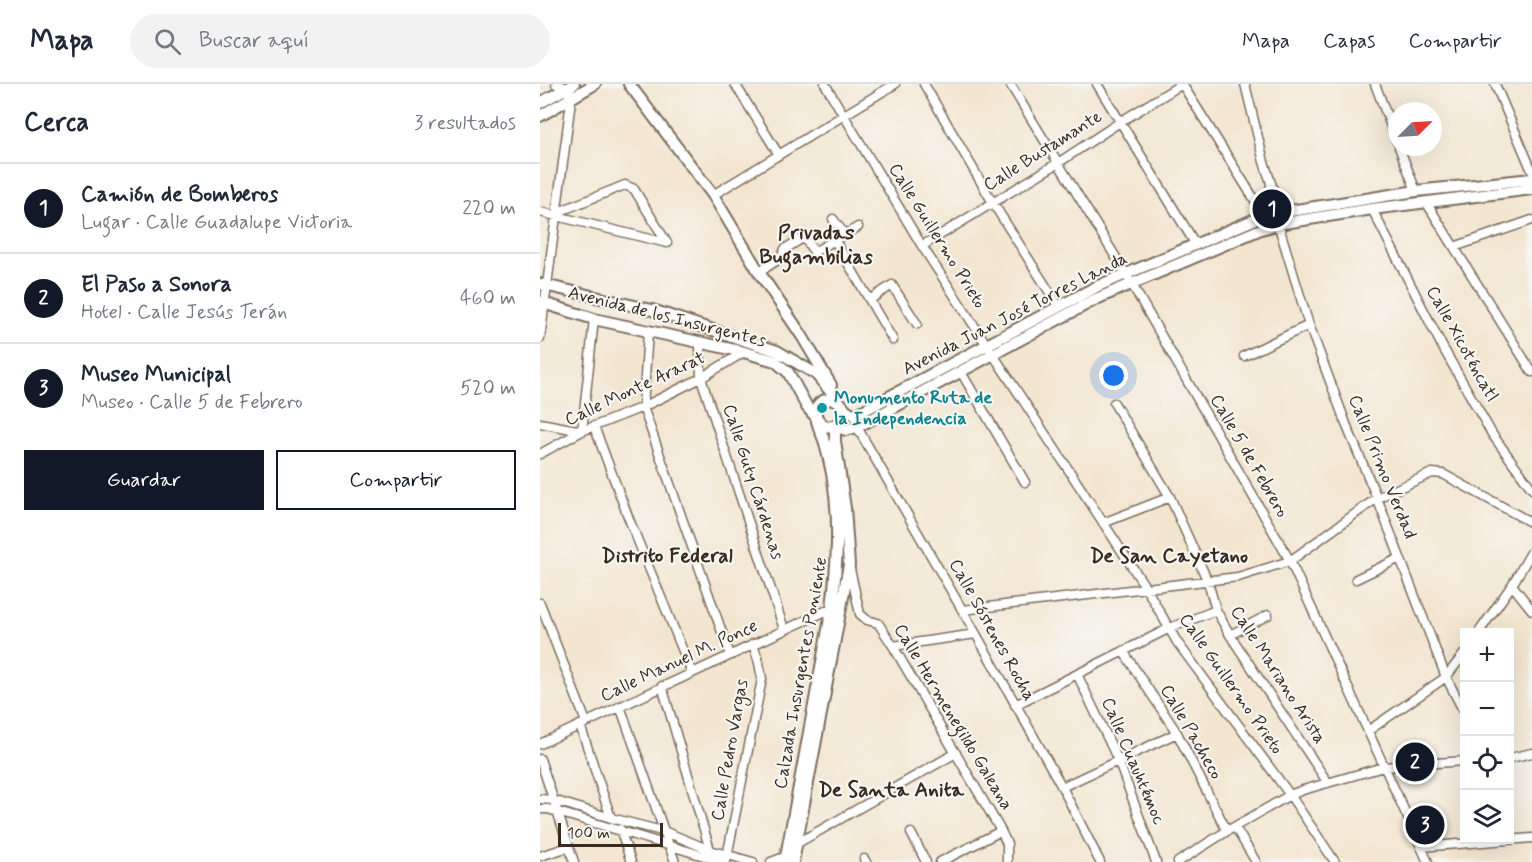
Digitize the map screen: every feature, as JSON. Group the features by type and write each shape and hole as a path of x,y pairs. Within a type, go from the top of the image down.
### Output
{"main road":[{"path":"540,103 569,87 595,84"},
{"path":"629,84 713,195 759,272 820,365 843,416 836,426"},
{"path":"540,116 569,87"},
{"name":"Avenida Juan José Torres Landa","path":"857,427 961,372 1059,307 1098,286 1129,279 1278,224 1416,191 1532,179"},
{"name":"Avenida Juan José Torres Landa","path":"855,415 1096,299 1129,279 1196,245 1267,215 1278,224 1372,209 1532,189"},
{"name":"Avenida de los Insurgentes","path":"544,285 652,310 777,351 816,374 838,402"},
{"name":"Avenida de los Insurgentes","path":"542,303 594,319 744,352 779,363 788,372 807,407 817,418"},
{"path":"855,415 829,398 818,405 816,412 817,418 825,426 836,426 846,430 857,427"},
{"name":"Calzada Insurgentes Poniente","path":"790,856 832,608 842,516 828,452 817,418"},
{"name":"Calzada Insurgentes Poniente","path":"790,856 849,565 842,516 835,441 836,426"}],"street":[{"path":"735,84 779,155"},
{"name":"Calle Guillermo Prieto","path":"825,84 922,246 1146,588 1177,642 1290,795 1335,862"},
{"path":"713,195 895,84"},
{"path":"924,84 993,202 1059,307"},
{"name":"Calle 5 de Febrero","path":"1010,84 1129,279 1290,561 1428,862"},
{"path":"1097,84 1196,245"},
{"path":"1182,84 1267,215"},
{"name":"Calle Bustamante","path":"922,246 1182,84"},
{"path":"1245,84 1271,184 1267,215"},
{"path":"1375,84 1388,118"},
{"path":"1495,84 1532,171"},
{"path":"540,339 544,285 557,214 569,87"},
{"path":"1402,156 1416,191"},
{"name":"Calle Primo Verdad","path":"1271,184 1278,224 1309,325 1446,677 1460,704"},
{"path":"540,212 557,214 667,243 630,186 625,185 557,214"},
{"path":"1426,202 1532,372"},
{"name":"Calle Xicoténcatl","path":"1372,209 1442,346 1492,434 1532,489"},
{"path":"833,219 845,235"},
{"path":"1454,247 1532,220"},
{"path":"759,272 781,258 785,249 804,237 814,252 858,227"},
{"path":"835,241 893,340"},
{"path":"871,299 892,285 917,324"},
{"path":"540,423 582,431 594,319"},
{"path":"1244,356 1309,325"},
{"path":"648,331 643,407 730,655"},
{"name":"Calle Guty Cárdenas","path":"700,344 701,378 784,629"},
{"name":"Calle Monte Ararat","path":"540,454 582,431 643,407 701,378 744,352"},
{"path":"961,372 1025,482"},
{"name":"Calle Mariano Arista","path":"1114,403 1170,497 1208,582 1216,610 1230,635 1328,783"},
{"name":"Calle Sóstenes Rocha","path":"855,415 857,427 1062,787 1097,861"},
{"path":"594,426 692,673"},
{"path":"963,610 1238,577 1290,561 1377,498 1432,472 1443,474 1532,524"},
{"path":"1103,523 1170,497"},
{"path":"1482,628 1532,551"},
{"path":"1356,579 1400,558"},
{"name":"Calle Hermenegildo Galeana","path":"849,565 860,614 867,620 878,623 893,646 1001,831 1007,844 1007,862"},
{"path":"1512,585 1531,604"},
{"path":"540,603 583,724 611,818"},
{"name":"Calle Manuel M. Ponce","path":"540,744 832,608"},
{"path":"1015,705 1170,628 1216,610"},
{"path":"1230,635 1268,615"},
{"path":"893,646 976,634"},
{"name":"Calle Pedro Vargas","path":"726,860 762,679 753,644"},
{"name":"Calle Pacheco","path":"1123,651 1177,733 1231,829 1256,862"},
{"path":"1368,731 1446,677 1460,659"},
{"name":"Calle Cuauhtémoc","path":"1077,674 1118,760 1156,862"},
{"path":"662,686 710,850"},
{"path":"620,706 666,832 672,861"},
{"path":"1062,787 1177,733"},
{"path":"771,862 790,856 956,753"},
{"path":"1514,757 1532,753"},
{"path":"540,759 574,862"},
{"path":"1178,862 1290,795 1383,767 1460,761"},
{"path":"540,799 553,800 666,832 710,850 726,860"},
{"path":"540,809 556,811 726,860 753,862"},
{"path":"620,829 632,862"},
{"path":"939,862 1001,831"},
{"path":"911,833 926,862"},
{"path":"1421,847 1532,838"},
{"path":"540,856 569,847"}],"place":[{"name":"Camión de Bomberos","path":"1272,209"},
{"name":"Monumento Ruta de la Independencia","path":"822,408"},
{"name":"El Paso a Sonora","path":"1415,762"},
{"name":"Museo Municipal","path":"1425,825"}],"district":[{"name":"Privadas Bugambilias","path":"816,245"},
{"name":"Distrito Federal","path":"667,556"},
{"name":"De San Cayetano","path":"1169,556"},
{"name":"De Santa Anita","path":"891,790"}]}
